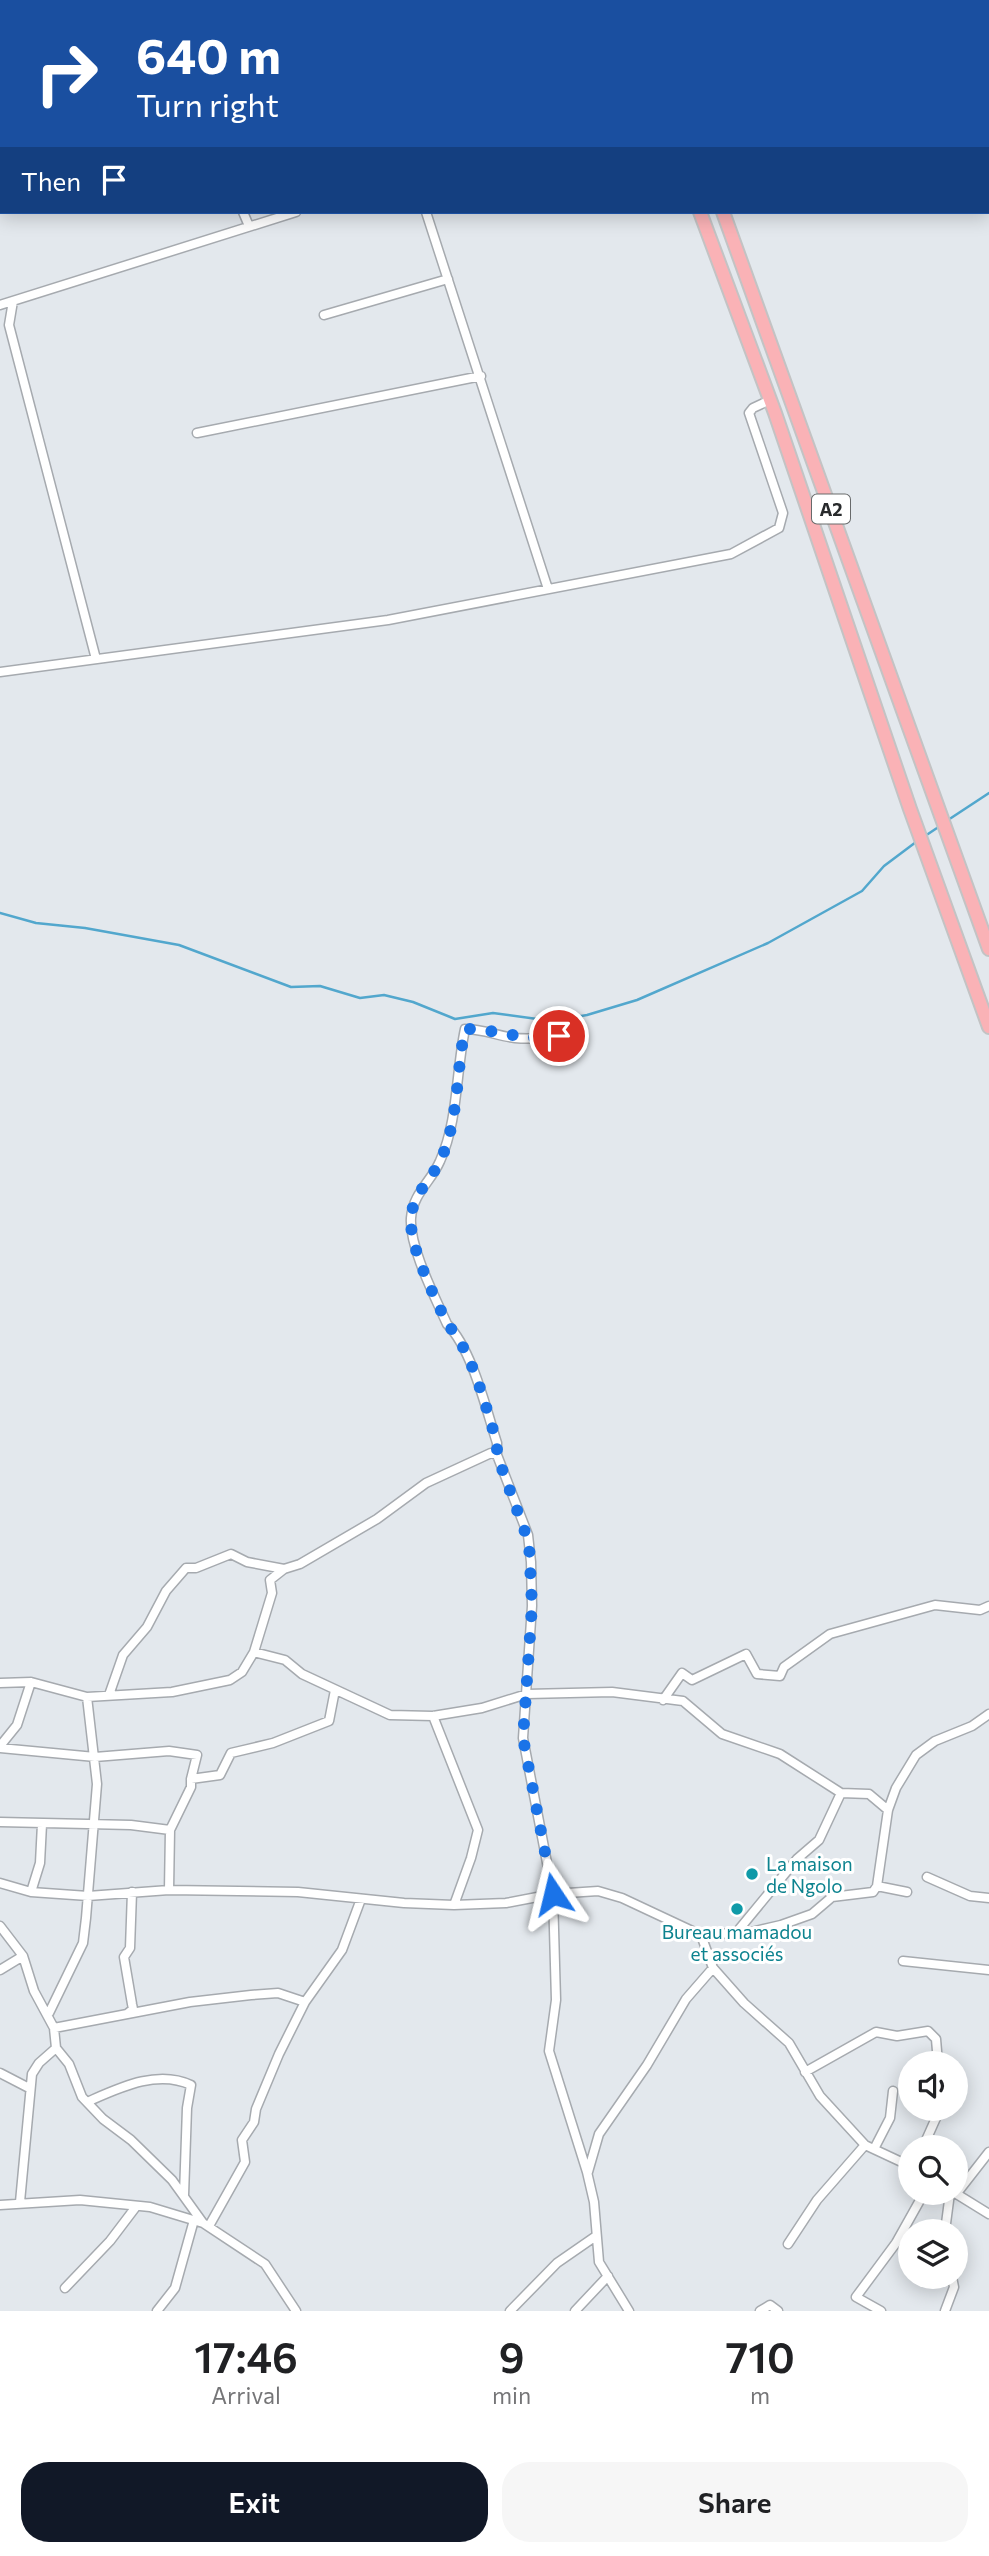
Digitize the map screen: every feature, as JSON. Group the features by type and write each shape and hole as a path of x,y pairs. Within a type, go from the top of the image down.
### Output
{"highway":[{"name":"A2","path":"701,214 770,400 910,809 989,1027"},
{"name":"A2","path":"724,214 989,949"}],"street":[{"path":"244,214 249,226"},
{"path":"0,305 289,214"},
{"path":"427,214 548,589"},
{"path":"324,315 448,279"},
{"path":"13,300 9,325 96,659"},
{"path":"197,433 481,376"},
{"path":"0,672 388,620 731,554 779,528 783,513 750,413 753,408 770,400"},
{"path":"577,1032 540,1040 512,1037 485,1029 465,1029 452,1118 440,1162 416,1195 411,1218 412,1238 447,1324 456,1333 470,1365 497,1443 497,1455 529,1543 532,1606 523,1738 553,1894 556,2000 549,2050 594,2202 598,2262 629,2311"},
{"path":"0,1682 31,1682 87,1697 172,1692 230,1680 242,1672 254,1652 272,1593 270,1580 284,1569 300,1564 377,1519 426,1483 491,1454 497,1455"},
{"path":"109,1695 123,1655 147,1627 166,1591 186,1568 196,1568 231,1554 247,1562 284,1569"},
{"path":"663,1700 682,1673 692,1680 746,1654 757,1674 780,1676 784,1667 830,1634 935,1605 980,1609 989,1606"},
{"path":"254,1652 285,1660 302,1674 390,1715 433,1716 482,1708 527,1694 612,1692 683,1701 722,1734 780,1754 842,1793 869,1794 888,1810"},
{"path":"0,1747 17,1725 31,1682"},
{"path":"191,1779 219,1775 228,1756 242,1748 273,1743 329,1721 339,1692"},
{"path":"49,2013 83,1943 95,1824 95,1757 87,1697"},
{"path":"0,1882 31,1892 88,1896 169,1890 298,1892 454,1905 506,1903 553,1894 598,1891 622,1898 701,1934 736,1933 792,1922 812,1914 832,1897 873,1892 877,1886 888,1810 895,1788 916,1755 935,1741 972,1726 989,1714"},
{"path":"433,1716 478,1830 454,1905"},
{"path":"0,1747 95,1757 169,1751 197,1755 191,1787 170,1830 169,1890"},
{"path":"736,1933 797,1860 819,1840 842,1793"},
{"path":"0,1822 95,1824 170,1830"},
{"path":"31,1892 40,1863 41,1824"},
{"path":"927,1877 970,1896 989,1898"},
{"path":"877,1886 907,1892"},
{"path":"128,2013 133,2009 124,1958 130,1948 132,1892"},
{"path":"831,1908 832,1897"},
{"path":"206,2225 245,2162 242,2140 254,2122 256,2109 279,2054 305,2003 342,1950 360,1899"},
{"path":"0,1926 23,1956 34,1991 49,2013 56,2048 69,2064 87,2102 103,2119 131,2140 184,2195 206,2225"},
{"path":"701,1934 713,1968 744,2003 789,2043 820,2096 865,2145 898,2160"},
{"path":"0,1970 23,1956"},
{"path":"903,1961 989,1970"},
{"path":"587,2172 599,2134 647,2065 686,1999 713,1968"},
{"path":"54,2028 128,2013 251,1995 278,1993 305,2003"},
{"path":"805,2072 869,2034 883,2031 897,2036 928,2031 936,2039 937,2051"},
{"path":"20,2202 29,2088 38,2063 56,2048"},
{"path":"0,2073 29,2088"},
{"path":"87,2102 135,2081 183,2082 191,2085 187,2108 184,2195"},
{"path":"874,2149 890,2118 893,2091"},
{"path":"788,2244 817,2200 865,2145"},
{"path":"968,2177 989,2152"},
{"path":"0,2205 80,2200 135,2208 150,2207 194,2220 265,2264 296,2311"},
{"path":"968,2201 989,2214"},
{"path":"881,2311 856,2297 896,2244 917,2205"},
{"path":"65,2288 110,2241 135,2208"},
{"path":"163,2309 175,2288 194,2220"},
{"path":"509,2311 557,2263 596,2236"},
{"path":"575,2311 608,2276"},
{"path":"945,2311 953,2289"},
{"path":"760,2311 770,2305 778,2311"}],"waterway":[{"path":"948,820 989,793"},
{"path":"925,836 940,826"},
{"path":"0,913 36,923 85,928 179,945 291,987 320,986 360,998 384,995 413,1002 455,1019 493,1013 552,1021 587,1015 637,1000 768,943 862,891 884,866 916,842"}],"place":[{"name":"La maison de Ngolo","path":"752,1874"},
{"name":"Bureau mamadou et associés","path":"737,1909"}],"route":[{"path":"553,1894 523,1738 532,1606 528,1535 497,1455 497,1443 470,1365 456,1333 447,1324 412,1238 411,1218 416,1195 440,1162 452,1118 458,1059 465,1029 485,1029 512,1037 540,1040 559,1036"}]}
